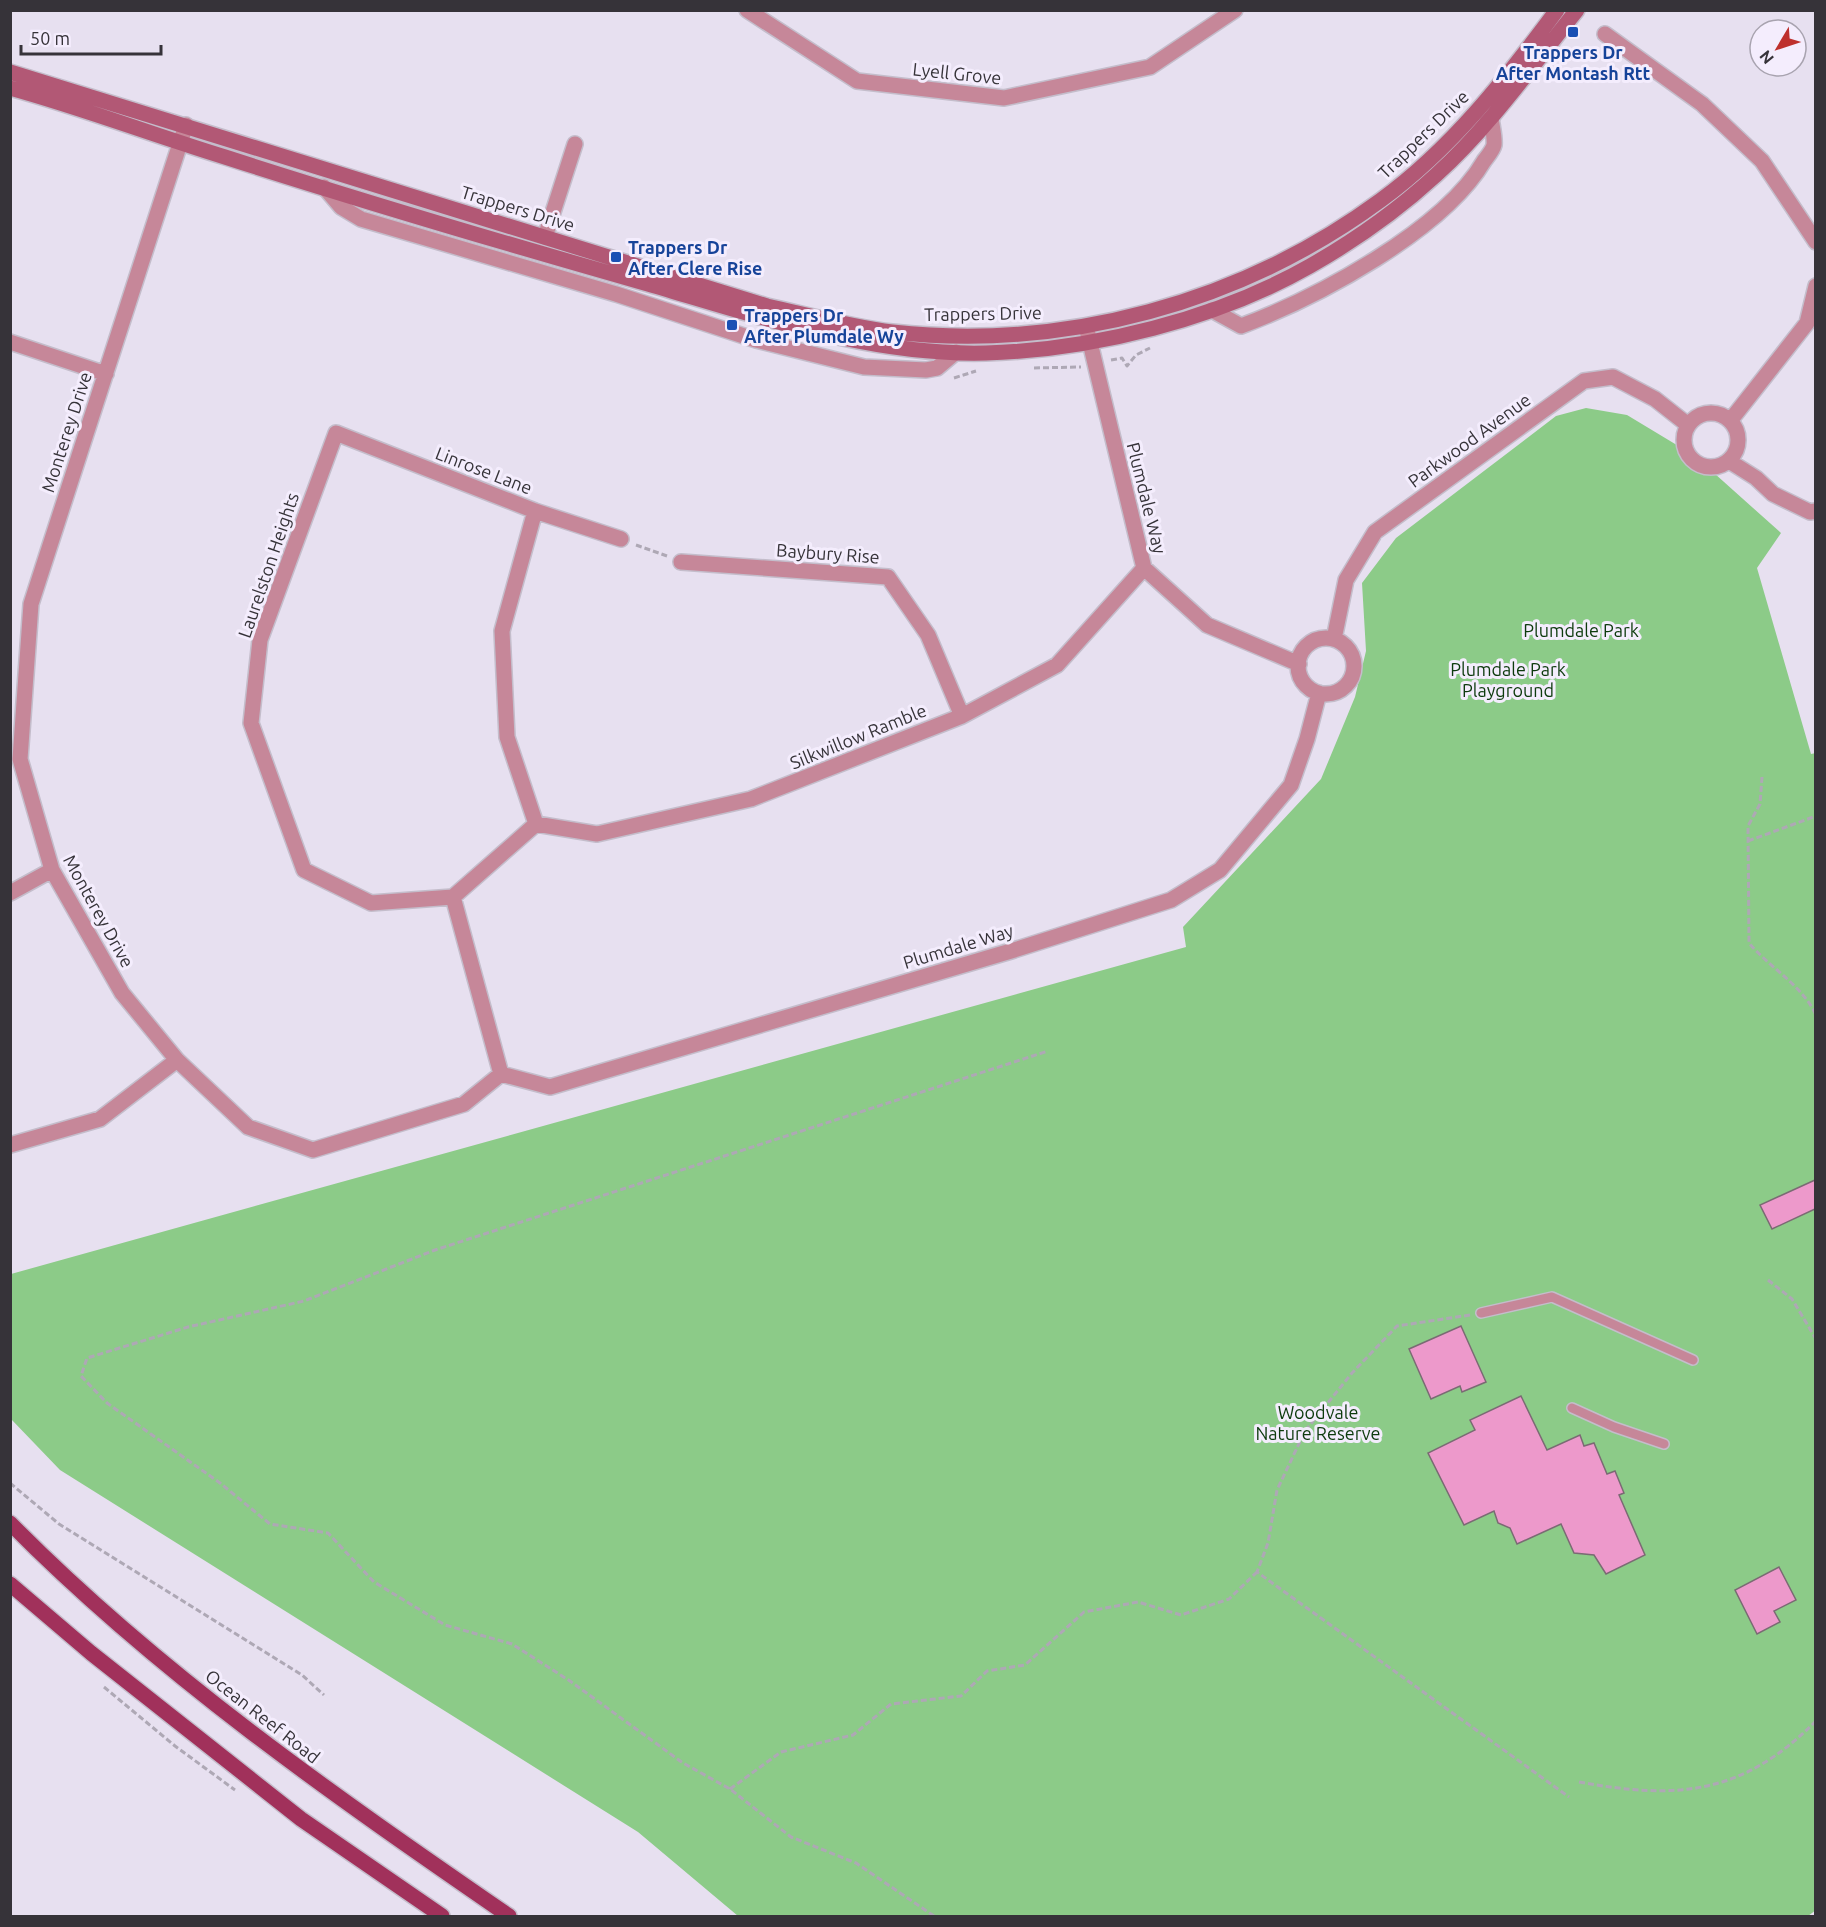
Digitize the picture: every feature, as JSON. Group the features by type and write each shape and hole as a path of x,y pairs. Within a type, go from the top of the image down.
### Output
{"main road":[{"name":"Trappers Drive","path":"10,72 767,306 881,330 946,336 1003,336 1086,327 1137,316 1202,295 1263,270 1327,237 1383,199 1465,124 1514,68 1557,10"},
{"name":"Trappers Drive","path":"10,88 559,259 822,333 906,348 986,353 1089,343 1116,338 1212,310 1309,267 1366,229 1437,174 1491,118 1577,10"},
{"name":"Ocean Reef Road","path":"10,1523 118,1625 254,1734 324,1788 509,1917"},
{"path":"10,1584 91,1653 301,1819 442,1917"}],"street":[{"name":"Lyell Grove","path":"747,10 857,81 1004,99 1150,67 1234,10"},
{"path":"1605,34 1702,104 1762,160 1815,242"},
{"name":"Trappers Drive","path":"1212,310 1241,326 1289,308 1377,257 1450,206 1478,172 1494,146 1491,118"},
{"name":"Monterey Drive","path":"186,125 31,604 20,759 52,870 122,993 177,1060 248,1127 314,1150 464,1104 501,1074"},
{"path":"545,237 575,144"},
{"name":"Trappers Drive","path":"324,187 341,207 361,219 616,294 756,340 864,367 926,370 937,368 956,352"},
{"path":"1730,421 1807,323 1815,286"},
{"name":"Plumdale Way","path":"1086,327 1144,568 1207,625 1299,664"},
{"path":"10,342 106,374"},
{"name":"Parkwood Avenue","path":"1335,639 1346,580 1375,532 1584,381 1612,377 1655,399 1688,425"},
{"path":"1708,413 1724,416 1730,421 1738,437 1738,446 1729,461 1713,467 1705,466 1690,458 1684,442 1688,425 1700,415 1708,413"},
{"name":"Linrose Lane","path":"336,433 535,511 621,539"},
{"name":"Laurelston Heights","path":"336,433 260,640 251,723 304,870 371,903 453,897"},
{"path":"1729,461 1756,478 1773,494 1810,512 1815,511"},
{"path":"501,1074 453,897 536,824 507,737 502,631 535,511"},
{"name":"Baybury Rise","path":"681,562 888,577 928,635 962,716"},
{"name":"Silkwillow Ramble","path":"536,824 597,834 751,799 962,716 1057,665 1144,568"},
{"path":"1326,638 1335,639 1343,644 1353,659 1351,678 1338,691 1319,693 1303,682 1299,664 1300,655 1311,643 1326,638"},
{"name":"Plumdale Way","path":"501,1074 550,1087 1000,954 1171,900 1220,870 1290,785 1307,740 1319,693"},
{"path":"10,893 52,870"},
{"path":"10,1144 100,1119 177,1060"}],"lane":[{"path":"1481,1313 1552,1297 1693,1360"},
{"path":"1572,1408 1614,1427 1664,1444"}],"path":[{"path":"621,539 681,562"},
{"path":"1762,777 1760,804 1748,826 1749,943 1764,962 1796,988 1812,1006 1815,1015"},
{"path":"1748,840 1815,816"},
{"path":"933,1917 856,1863 791,1837 730,1789 683,1763 570,1681 512,1644 445,1625 374,1582 327,1533 270,1524 220,1483 107,1403 81,1376 87,1358 188,1327 304,1300 435,1250 1048,1051"},
{"path":"1768,1280 1792,1299 1815,1339"},
{"path":"730,1789 781,1752 854,1735 891,1704 961,1696 987,1671 1025,1665 1083,1612 1138,1602 1181,1615 1229,1599 1257,1572 1269,1543 1276,1490 1305,1431 1352,1373 1397,1326 1481,1313"},
{"path":"10,1483 59,1524 302,1675 324,1695"},
{"path":"1257,1572 1569,1797"},
{"path":"1579,1782 1629,1791 1691,1790 1733,1781 1776,1758 1815,1721"}],"green space":[{"name":"Woodvale Nature Reserve","path":"1586,408 1627,415 1695,456 1781,533 1757,568 1811,754 1816,753 1816,1910 1808,1916 738,1916 638,1832 60,1470 11,1419 11,1274 1186,947 1183,927 1321,779 1355,697 1366,651 1362,583 1396,538 1556,416"}],"building":[{"path":"1815,1180 1815,1209 1772,1229 1760,1205"},
{"path":"1461,1326 1486,1382 1462,1392 1460,1386 1431,1399 1409,1349"},
{"path":"1521,1396 1547,1450 1580,1435 1584,1446 1594,1443 1607,1474 1615,1471 1624,1493 1619,1495 1645,1555 1606,1574 1594,1555 1574,1553 1561,1524 1517,1544 1510,1528 1498,1523 1494,1511 1464,1525 1428,1453 1475,1430 1470,1420"},
{"path":"1779,1567 1796,1600 1774,1611 1780,1622 1757,1634 1735,1590"}],"place":[{"name":"Trappers Dr After Montash Rtt","path":"1573,32"},
{"name":"Trappers Dr After Clere Rise","path":"616,257"},
{"name":"Trappers Dr After Plumdale Wy","path":"732,325"}],"park label":[{"name":"Plumdale Park","path":"1581,630"},
{"name":"Plumdale Park Playground","path":"1508,679"}]}
